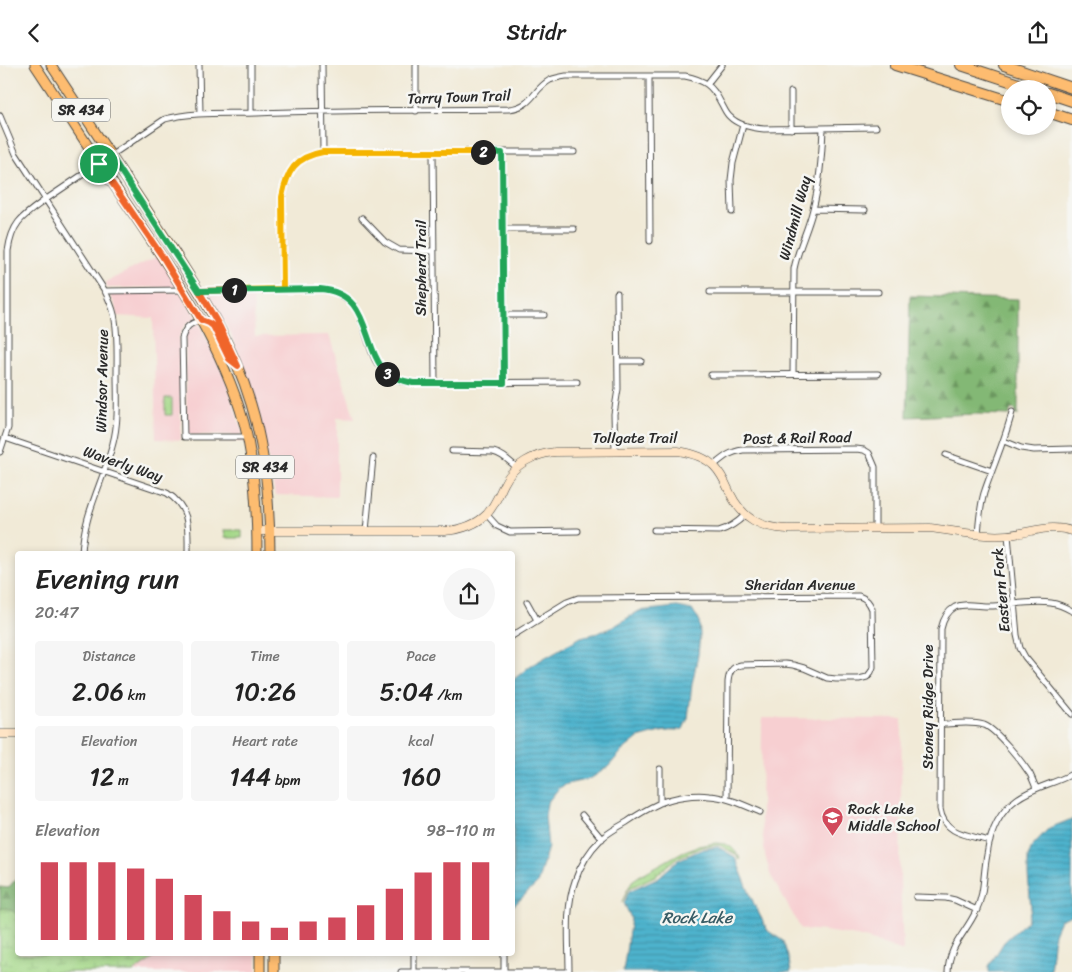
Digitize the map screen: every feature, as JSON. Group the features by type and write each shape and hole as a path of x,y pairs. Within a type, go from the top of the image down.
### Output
{"highway":[{"path":"895,65 1001,98"},
{"path":"961,65 1007,80"},
{"path":"1004,65 1072,88"},
{"path":"1056,96 1072,101"},
{"path":"1056,115 1072,120"}],"main road":[{"name":"SR 434","path":"35,65 99,164 162,256 213,341 226,370 247,437 254,481 257,551"},
{"name":"SR 434","path":"51,65 199,291 220,327 238,366 252,404 261,443 267,482 270,551"},
{"path":"162,256 172,264 184,283 192,290 199,291"},
{"path":"201,320 213,326 229,359 238,366"},
{"path":"260,956 260,972"},
{"path":"274,956 274,972"}],"street":[{"path":"199,65 200,115"},
{"path":"251,65 251,113"},
{"path":"322,65 323,152"},
{"path":"416,65 416,111"},
{"path":"722,65 707,84 714,91 730,117 744,125 764,129 876,127"},
{"path":"649,76 650,241"},
{"name":"Tarry Town Trail","path":"0,452 8,428 7,293 10,236 19,220 45,200 165,119 200,115 251,113 510,109 518,108 530,101 542,86 549,81 566,77 684,76 701,80 707,84"},
{"path":"791,92 791,129"},
{"name":"Windsor Avenue","path":"0,116 16,154 105,291 112,305 115,319 117,336 117,394 114,442 86,525 82,551"},
{"path":"732,211 731,181 733,163 744,125"},
{"name":"Windmill Way","path":"793,374 794,269 796,256 813,209 820,177 823,128"},
{"name":"Shepherd Trail","path":"433,152 435,383"},
{"path":"283,289 282,197 285,183 289,173 301,160 315,153 574,152"},
{"path":"502,153 504,383"},
{"path":"813,209 865,210"},
{"path":"362,218 385,242 400,250 434,251"},
{"path":"503,229 574,229"},
{"path":"105,291 183,290"},
{"path":"199,291 330,290 344,296 359,313 373,353 380,366 386,373 404,381 413,383 577,382"},
{"path":"710,292 878,292"},
{"path":"0,293 7,293"},
{"path":"615,451 614,414 618,389 617,293"},
{"path":"504,315 544,315"},
{"path":"201,320 191,323 182,337 184,437 247,437"},
{"path":"618,361 641,361"},
{"path":"711,375 878,374"},
{"path":"978,535 984,495 1004,441 1012,412"},
{"name":"Waverly Way","path":"5,438 168,493 182,506 188,527 188,551"},
{"path":"1004,441 1021,448 1034,450 1072,449"},
{"name":"Post & Rail Road","path":"713,466 726,455 734,451 743,450 864,450 869,453 875,467 875,528"},
{"path":"257,531 451,531 466,527 486,515 516,467 499,453 452,451"},
{"name":"Tollgate Trail","path":"516,467 533,457 547,453 678,451 699,457 713,466 721,475 734,501 745,515 764,525 780,529 930,528 978,535 1008,535 1053,528 1072,531"},
{"path":"946,455 992,471"},
{"path":"366,531 373,458"},
{"path":"486,515 497,525 510,531 578,531"},
{"path":"654,530 719,531 734,525 745,515"},
{"name":"Eastern Fork","path":"1008,535 1017,635 1020,648 1025,657 1072,714"},
{"name":"Sheridan Avenue","path":"515,634 567,602 578,599 859,596 869,602 872,609 873,667 867,677 859,679 827,677 804,668 785,664 741,665 736,666 728,675 727,799"},
{"path":"527,602 537,620"},
{"path":"1015,604 1053,603 1072,611"},
{"name":"Stoney Ridge Drive","path":"990,841 949,828 943,820 940,809 941,629 944,617 948,611 960,606 1015,604"},
{"path":"941,724 975,724 990,728 997,733 1029,772 1036,788"},
{"path":"0,734 15,734"},
{"path":"660,769 660,803"},
{"path":"948,972 953,949 977,910 983,888 986,855 994,827 1000,815 1016,799 1036,788 1060,781 1072,774"},
{"path":"401,972 569,972 571,894 581,867 591,851 602,839 628,821 660,803 679,798 709,796 727,799 760,812"},
{"path":"582,815 602,839"},
{"path":"916,897 946,898 977,910"},
{"path":"414,956 414,972"},
{"path":"504,956 504,972"}],"shaded area":[{"path":"158,256 178,287 107,288 106,282"},
{"path":"181,292 197,319 189,322 183,328 179,338 181,440 156,439 153,318 117,316 115,305 109,293"},
{"path":"253,293 255,336 329,335 355,419 337,418 337,497 275,495 259,411 230,332 207,294"},
{"path":"199,323 227,382 243,435 187,435 185,338 187,331"},
{"path":"186,440 244,440 245,442"},
{"name":"Rock Lake Middle School","path":"762,718 902,719 900,880 903,951 857,936 801,929 770,874 765,855 761,820"},
{"path":"156,956 257,956 257,972 133,972"}],"green space":[{"path":"910,296 1018,299 1018,415 1015,415 1016,410 1011,409 1009,415 976,414 907,417"},
{"path":"165,398 172,398 172,415 165,415"},
{"path":"224,530 242,530 242,538 225,538"},
{"path":"716,843 725,844 733,849 740,858 739,860 737,855 719,845 702,847 677,858 657,875 628,889 632,881 639,876 682,852 698,846"},
{"path":"15,880 15,914 9,910 0,909 0,887 8,888"},
{"path":"6,908 15,913 15,956 156,956 133,972 0,972 0,909"}],"water":[{"path":"677,607 692,610 699,619 698,655 688,718 683,729 660,732 638,738 622,751 608,767 590,779 567,784 559,788 547,803 545,816 548,847 537,884 515,904 515,678 530,666 581,637 613,627 639,611"},
{"path":"1072,819 1072,915 1060,920 1054,934 1050,972 989,972 989,966 1004,942 1027,921 1031,909 1028,857 1032,846 1049,828"},
{"name":"Rock Lake","path":"718,847 735,857 754,904 768,931 783,941 791,972 623,972 631,918 624,903 629,891 659,877 678,860 703,849"}],"place":[{"name":"Rock Lake Middle School","path":"832,837"}],"route":[{"path":"99,164 111,156 199,291 330,290 344,296 352,303 363,321 376,359 386,373 393,377 413,383 504,383 502,153 323,152 315,153 301,160 289,173 282,197 283,289 199,291 220,327 238,366 229,359 213,326 201,320 162,256 99,164"}]}
